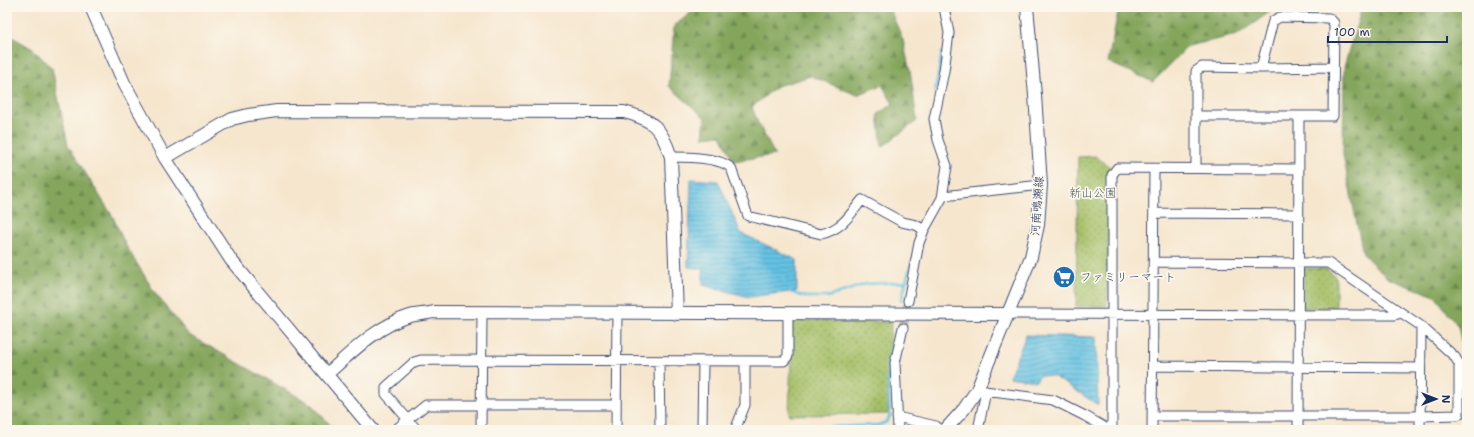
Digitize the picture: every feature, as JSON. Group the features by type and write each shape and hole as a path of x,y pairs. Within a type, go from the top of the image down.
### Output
{"street":[{"path":"91,7 124,83 165,158 231,260 255,291 373,430"},
{"path":"908,301 919,243 924,230 942,196 947,166 938,140 934,119 944,71 949,33 944,7"},
{"name":"河南鳴瀬線","path":"945,430 981,390 1031,258 1038,226 1041,185 1027,7"},
{"path":"1196,116 1333,116 1334,22 1329,18 1280,17 1273,21 1262,68"},
{"path":"1196,168 1196,71 1202,66 1262,68 1333,67"},
{"path":"165,158 232,120 262,112 624,112 638,115 651,122 662,134 671,157 677,314"},
{"path":"1298,430 1299,117"},
{"path":"671,157 692,157 727,164 732,168 748,216 821,234 831,232 844,224 862,200 902,222 916,225 924,230"},
{"path":"978,430 981,390 1053,400 1110,430 1112,174 1117,168 1299,169"},
{"path":"1152,430 1155,213 1154,168"},
{"path":"942,196 1041,185"},
{"path":"1155,213 1298,214"},
{"path":"1153,416 1420,416 1459,414 1459,364 1455,357 1421,326 1328,263 1154,262"},
{"path":"327,374 377,332 395,322 411,316 434,312 1154,315 1394,315 1402,313"},
{"path":"481,430 482,313"},
{"path":"616,430 617,313"},
{"path":"417,430 386,394 386,387 414,362 421,360 784,361 788,356 788,314"},
{"path":"1420,430 1421,326"},
{"path":"898,430 895,363 903,328"},
{"path":"659,361 660,430"},
{"path":"702,430 703,361"},
{"path":"735,430 745,405 745,361"},
{"path":"1153,366 1420,368"},
{"path":"396,430 426,405 616,405"},
{"path":"897,417 936,426 940,430"}],"green space":[{"path":"698,7 889,7 903,40 911,76 917,121 882,147 878,114 893,104 882,85 857,95 811,76 777,86 752,107 758,123 775,155 734,161 721,135 703,137 705,118 669,86 674,26"},
{"path":"1119,7 1275,7 1237,35 1188,46 1153,82 1108,62"},
{"path":"1362,7 1467,7 1467,370 1458,326 1435,296 1387,278 1363,254 1343,155 1344,67"},
{"path":"7,34 33,49 52,68 68,145 113,217 125,244 155,293 189,335 311,404 335,430 7,430"},
{"name":"新山公園","path":"1095,156 1110,167 1107,306 1076,306 1078,157"},
{"path":"1304,268 1327,269 1336,277 1336,307 1303,308"},
{"path":"792,320 891,322 888,414 789,415"}],"water":[{"path":"691,179 718,181 741,233 797,260 797,291 749,297 703,285 703,269 688,267"},
{"path":"1026,335 1096,337 1098,405 1055,377 1040,375 1036,381 1009,377"}],"waterway":[{"path":"935,91 942,53"},
{"path":"924,222 939,194"},
{"path":"901,301 911,263"},
{"path":"790,292 805,297 828,297 866,284 906,282"},
{"path":"811,430 827,427 879,425 886,422 890,416 887,363 897,329"}],"tunnel":[{"path":"903,328 908,301"}],"place":[{"name":"ファミリーマート","path":"1064,277"}]}
